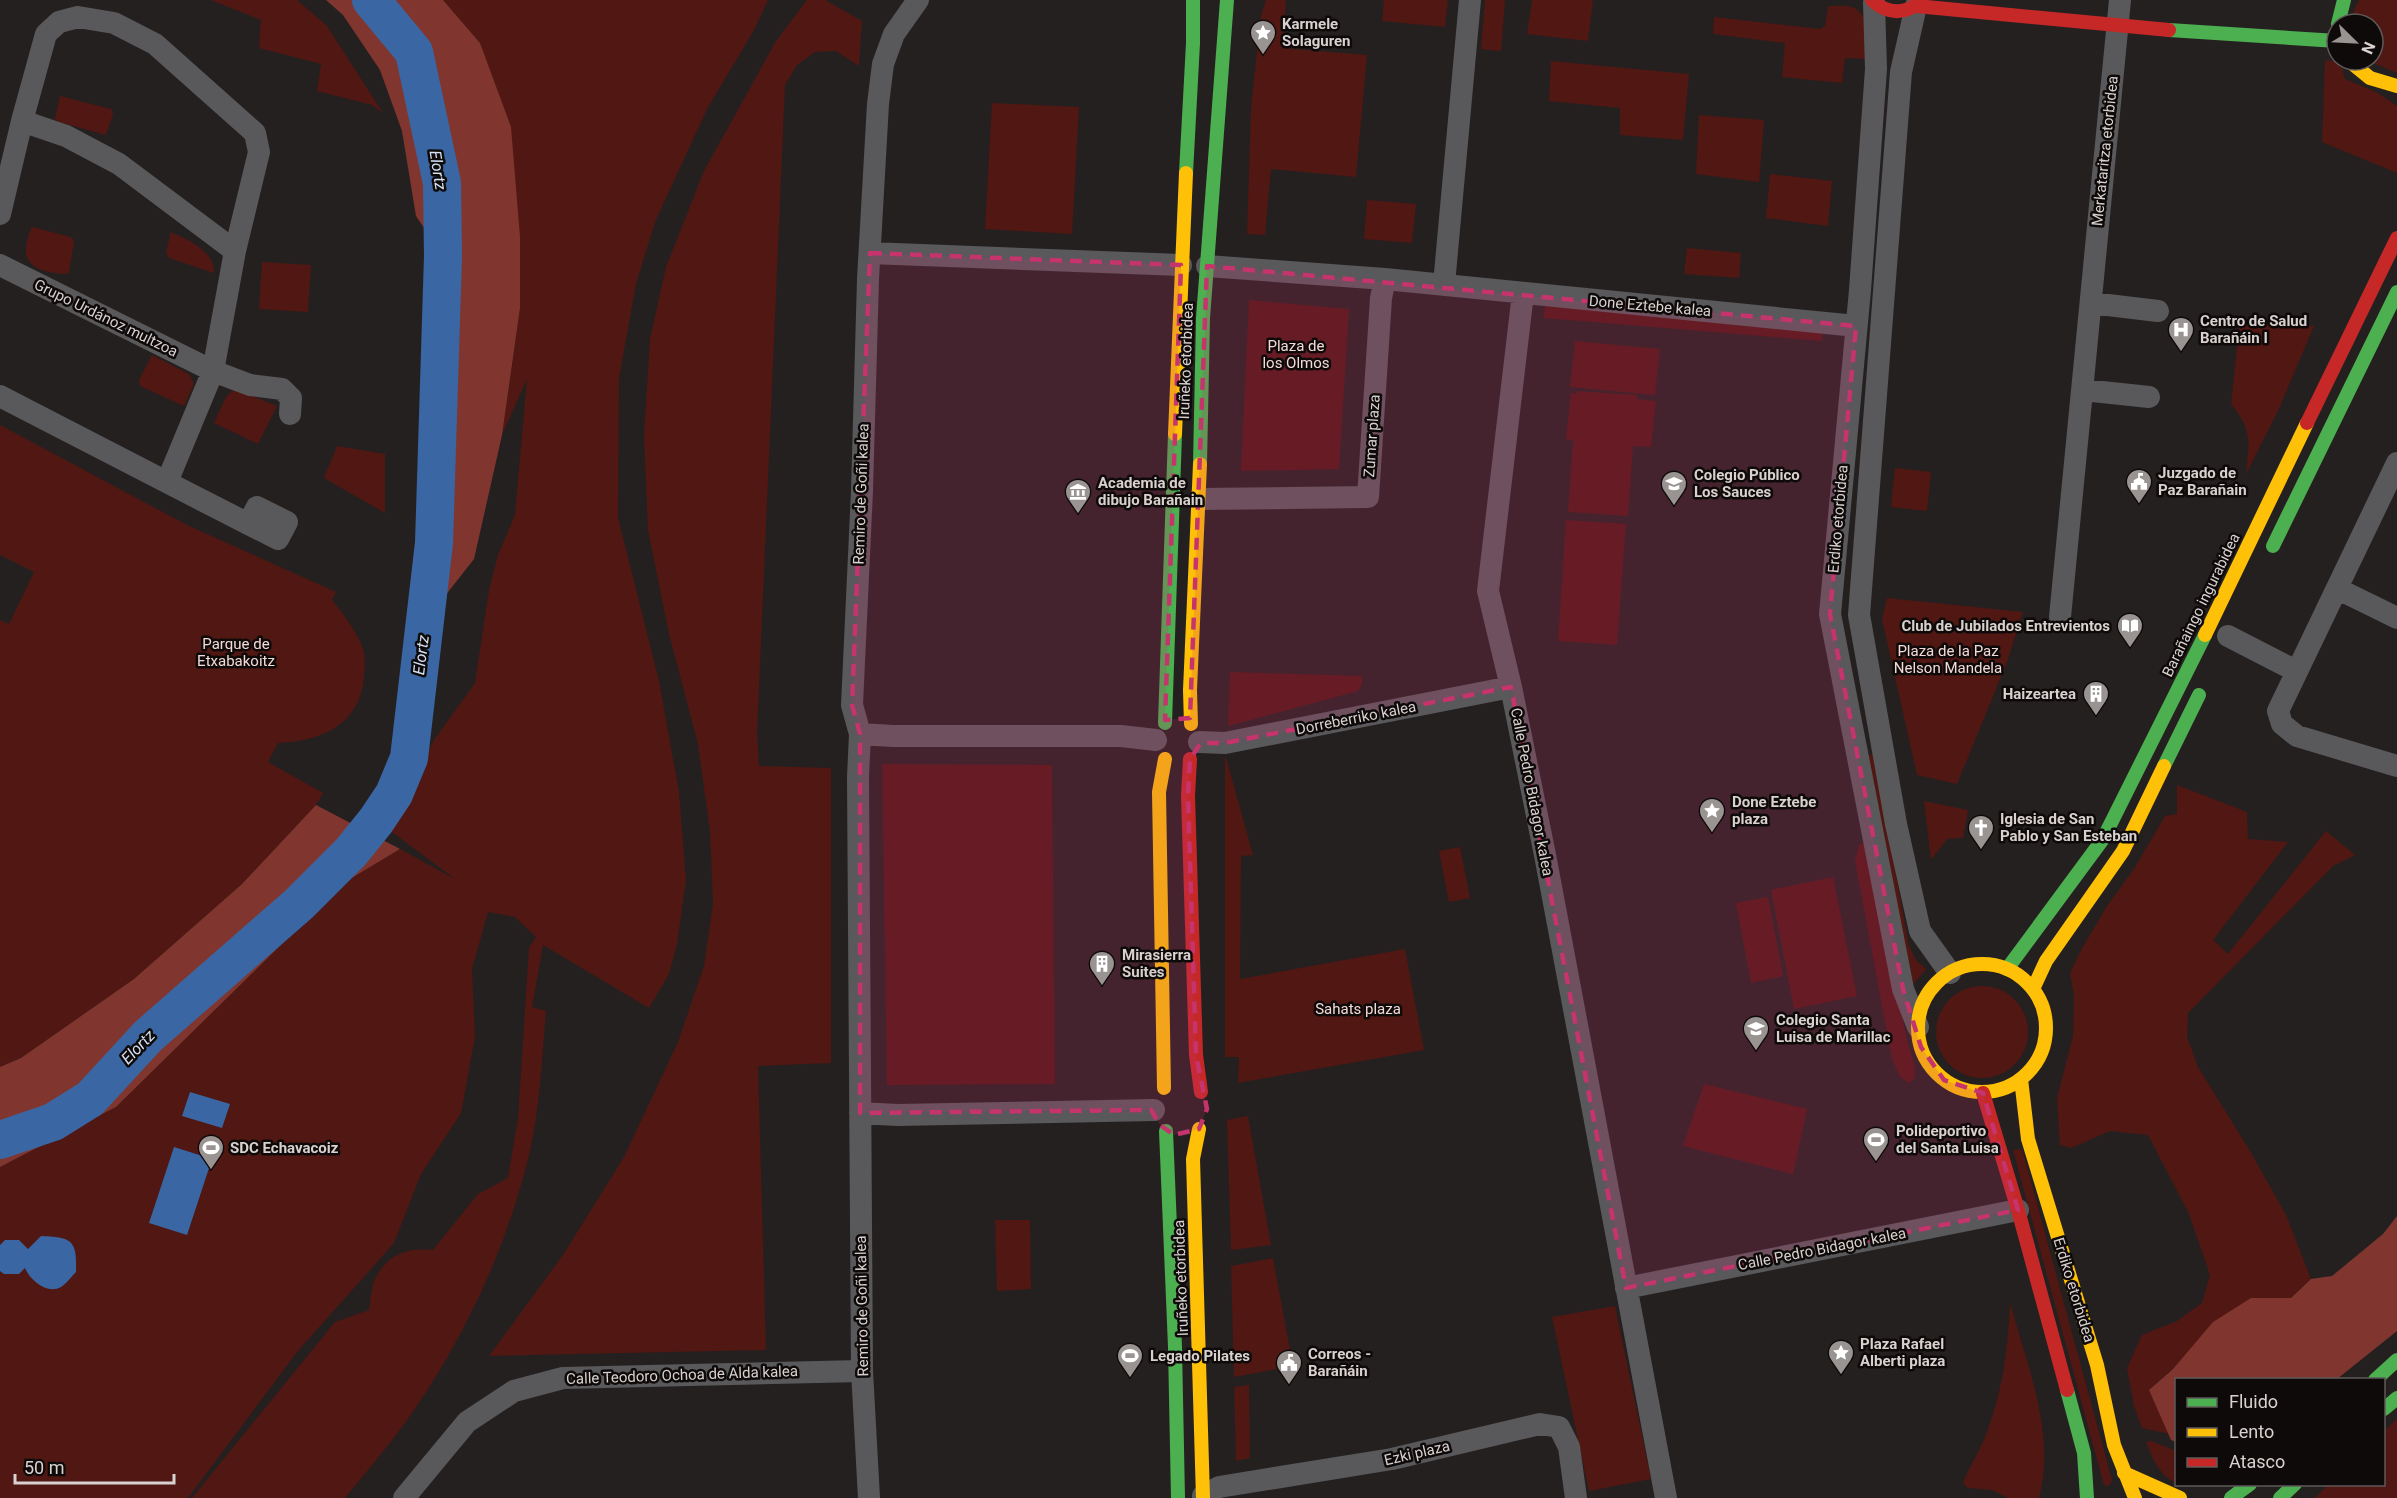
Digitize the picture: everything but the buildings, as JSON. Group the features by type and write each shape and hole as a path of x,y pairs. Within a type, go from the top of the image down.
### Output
{"main road":[{"name":"Iruñeko etorbidea","path":"1164,1088 1159,792 1181,265 1193,43 1192,0"},
{"name":"Iruñeko etorbidea","path":"1205,1104 1196,1043 1188,796 1194,742 1190,690 1207,266 1227,0"},
{"path":"1873,1 1889,12 1898,13 1919,3 2182,31 2325,39"},
{"path":"2360,72 2382,84 2397,86"},
{"name":"Barañaingo ingurabidea","path":"2007,969 2103,839 2209,627 2397,238"},
{"path":"2265,561 2397,292"},
{"path":"2033,988 2046,961 2123,851 2203,687"},
{"path":"1178,719 1194,742 1178,763 1162,741 1178,719"},
{"path":"1988,964 2007,969 2021,977 2033,988 2043,1006 2046,1026 2044,1046 2035,1065 2021,1080 2003,1089 1983,1092 1963,1089 1944,1080 1930,1066 1921,1047 1918,1027 1923,1006 1934,987 1950,973 1968,966 1988,964"},
{"name":"Erdiko etorbidea","path":"2021,1080 2028,1138 2097,1365 2114,1445 2135,1498"},
{"path":"1183,1083 1205,1104 1198,1129 1182,1136 1166,1131 1156,1118 1154,1110 1155,1102 1164,1088 1183,1083"},
{"name":"Erdiko etorbidea","path":"1983,1092 2018,1210 2084,1453 2086,1498"},
{"name":"Iruñeko etorbidea","path":"1198,1129 1193,1159 1203,1497"},
{"name":"Iruñeko etorbidea","path":"1166,1131 1175,1347 1178,1498"},
{"path":"2376,1378 2397,1360"},
{"path":"2385,1408 2397,1398"},
{"path":"2071,1465 2074,1422"},
{"path":"2124,1473 2180,1498"},
{"path":"2231,1498 2249,1486"},
{"path":"2280,1498 2294,1486"}],"street":[{"name":"Remiro de Goñi kalea","path":"869,1498 862,1371 858,777 860,734 852,705 878,104 883,64 894,34 918,0"},
{"path":"1444,284 1470,0"},
{"name":"Merkataritza etorbidea","path":"2060,617 2120,0"},
{"name":"Erdiko etorbidea","path":"1873,1 1876,69 1830,614 1903,989 1918,1027"},
{"name":"Erdiko etorbidea","path":"1919,3 1900,83 1858,615 1896,824 1920,931 1950,973"},
{"path":"0,214 46,34 59,22 78,17 114,23 155,44 255,134 259,152 235,251 213,371 167,482"},
{"path":"22,121 66,136 119,164 235,251"},
{"path":"870,253 1181,265"},
{"name":"Grupo Urdánoz multzoa","path":"0,266 213,371 250,385 282,389 291,398 290,414"},
{"name":"Done Eztebe kalea","path":"1207,266 1444,284 1856,326"},
{"name":"Zumar plaza","path":"1198,499 1368,497 1384,279"},
{"name":"Calle Pedro Bidagor kalea","path":"1523,293 1488,591 1511,687 1545,855 1666,1498"},
{"path":"2091,303 2158,311"},
{"path":"2083,390 2149,397"},
{"path":"0,396 248,524"},
{"path":"2397,463 2278,711 2282,724 2297,736 2397,766"},
{"path":"2338,589 2397,618"},
{"path":"2228,636 2296,671"},
{"name":"Dorreberriko kalea","path":"1194,742 1225,743 1511,687"},
{"path":"860,734 1121,736 1162,741"},
{"path":"860,1113 1154,1110"},
{"name":"Calle Pedro Bidagor kalea","path":"1626,1288 2018,1210"},
{"name":"Calle Teodoro Ochoa de Alda kalea","path":"404,1498 467,1422 514,1391 563,1378 862,1371"},
{"name":"Ezki plaza","path":"1203,1497 1219,1487 1392,1459 1540,1424 1559,1427 1569,1446 1576,1498"}],"highlighted area":[{"path":"870,253 1181,265 1165,720 1190,718 1207,266 1856,326 1830,614 1903,989 1921,1047 1944,1080 1983,1093 2018,1210 1626,1288 1511,687 1225,743 1201,743 1190,759 1188,796 1196,1055 1207,1109 1199,1129 1174,1135 1160,1125 1151,1110 860,1113 860,734 852,705"}],"green space":[{"path":"211,0 297,0 327,26 383,113 372,105 317,91 321,64 259,48 261,20"},
{"path":"443,0 768,0 754,30 707,109 655,222 636,284 619,378 618,518 659,681 679,792 686,880 677,944 669,974 649,1008 543,945 532,1007 546,1011 538,1099 530,1151 509,1223 481,1293 446,1360 405,1423 345,1498 192,1498 335,1322 369,1310 374,1280 387,1262 408,1251 433,1250 478,1194 508,1178 518,1118 529,948 536,937 515,917 488,912 472,969 475,1037 461,1113 421,1174 394,1243 297,1352 188,1498 0,1498 0,1167 116,1107 345,882 400,849 455,879 388,829 434,740 475,683 489,590 498,555 515,515 527,379 502,435 520,308 480,43"},
{"path":"807,0 825,0 862,21 859,66 836,51 815,52 797,65 785,85 757,734 759,766 831,768 831,1063 758,1066 766,1350 489,1356 563,1255 624,1157 678,1042 704,966 713,903 710,831 698,744 669,634 648,530 644,436 650,339 666,267 704,171 776,41"},
{"path":"1266,0 1286,0 1282,48 1367,55 1356,177 1271,169 1265,235 1247,234 1251,107 1261,16"},
{"path":"1384,0 1448,0 1445,27 1382,21"},
{"path":"1485,0 1505,0 1501,51 1481,49"},
{"path":"1532,0 1593,0 1588,41 1527,34"},
{"path":"2359,0 2397,0 2397,73 2385,68 2385,12 2354,12"},
{"path":"1828,6 1852,7 1863,16 1865,22 1867,37 1865,59 1845,58 1842,83 1782,77 1785,43 1713,34 1714,17 1820,29 1825,26"},
{"path":"2325,60 2325,72 2343,72 2345,79 2378,93 2397,106 2397,173 2322,142"},
{"path":"1551,61 1689,74 1683,140 1620,135 1620,108 1549,101"},
{"path":"60,96 111,109 113,114 106,135 55,119"},
{"path":"992,103 1079,107 1072,234 985,229"},
{"path":"1699,115 1764,120 1759,182 1696,174"},
{"path":"1770,174 1832,181 1828,226 1766,218"},
{"path":"1367,200 1416,204 1412,243 1364,239"},
{"path":"32,227 71,237 74,241 69,273 49,272 34,266 29,261 26,250"},
{"path":"171,232 205,252 213,265 214,273 169,258 166,252"},
{"path":"1687,248 1741,253 1739,278 1684,274"},
{"path":"262,262 311,265 308,312 259,309"},
{"name":"Plaza de los Olmos","path":"1249,300 1349,309 1339,469 1241,471"},
{"path":"1545,303 1823,327 1822,341 1544,318"},
{"path":"2240,319 2314,326 2278,411 2246,474 2248,437 2243,422 2231,404"},
{"path":"1575,341 1660,349 1655,395 1570,387"},
{"path":"152,355 189,374 194,384 184,406 140,386 139,380"},
{"path":"232,391 240,391 277,406 258,444 214,423 226,397"},
{"path":"1577,391 1637,395 1637,399 1656,401 1651,447 1633,446 1628,516 1568,512 1573,440 1566,439 1571,393 1576,394"},
{"name":"Parque de Etxabakoitz","path":"0,425 187,525 336,592 332,600 358,639 365,660 359,700 343,722 320,735 293,742 278,743 268,762 323,793 316,805 242,884 134,979 21,1058 0,1067 0,620 9,624 34,572 0,555"},
{"path":"337,446 385,454 385,513 324,478"},
{"path":"1895,468 1931,472 1927,511 1891,507"},
{"path":"1566,520 1626,524 1617,645 1558,641"},
{"name":"Plaza de la Paz Nelson Mandela","path":"1887,598 2023,612 2007,662 1957,784 1917,775 1882,619"},
{"path":"1230,672 1362,676 1362,684 1358,691 1228,726"},
{"name":"Sahats plaza","path":"1225,754 1253,855 1241,856 1240,979 1405,949 1424,1050 1238,1083 1239,1057 1225,1057"},
{"path":"1868,755 1874,755 1909,946 1916,960 1926,969 1911,987"},
{"path":"882,764 1052,765 1055,1084 887,1085"},
{"path":"2177,785 2247,812 2248,839 2288,842 2213,940 2228,954 2326,831 2355,855 2333,866 2188,1013 2187,1037 2198,1067 2286,1215 2311,1279 2291,1298 2251,1298 2149,1390 2170,1434 2142,1428 2134,1406 2127,1368 2142,1335 2177,1321 2202,1303 2210,1275 2189,1214 2148,1135 2110,1131 2071,1148 2060,1145 2057,1098 2073,1036 2074,996 2070,973 2107,906 2134,869 2165,816 2177,814"},
{"path":"1924,801 1968,810 1963,838 1947,839 1931,860"},
{"path":"1866,842 1907,1040 1915,1067 1915,1078 1909,1083 1900,1077 1892,1059 1855,861 1859,845"},
{"path":"1460,847 1470,898 1449,902 1439,851"},
{"path":"1833,877 1857,996 1794,1009 1771,890"},
{"path":"1768,897 1783,976 1751,983 1736,903"},
{"path":"1982,986 2008,994 2020,1006 2028,1032 2020,1058 2008,1070 1982,1078 1956,1070 1944,1058 1936,1032 1944,1006 1956,994"},
{"path":"1704,1084 1807,1109 1793,1174 1683,1146"},
{"path":"1248,1116 1271,1245 1231,1250 1227,1120"},
{"path":"2022,1149 2112,1480 2109,1486 2104,1485 2013,1150"},
{"path":"995,1220 1030,1220 1031,1289 997,1291"},
{"path":"1273,1258 1293,1366 1234,1377 1231,1266"},
{"path":"2010,1303 2031,1375 2042,1425 2043,1474 2039,1498 2008,1498 1992,1490 1968,1488 1963,1483 1993,1416 2006,1352"},
{"path":"1615,1306 1651,1479 1589,1491 1552,1317"},
{"path":"1249,1385 1250,1458 1236,1461 1234,1387"},
{"path":"2397,1419 2397,1498 2315,1498 2327,1486 2385,1486 2385,1430"},
{"path":"2151,1441 2174,1450 2175,1483 2161,1471 2146,1442"}],"shaded area":[{"path":"326,0 443,0 480,43 511,127 520,237 520,308 502,435 474,559 426,620 434,543 443,256 416,216 402,131 380,70 343,15"},
{"path":"316,805 400,849 345,882 116,1107 0,1167 0,1067 21,1058 134,979 242,884"},
{"path":"2397,1216 2397,1331 2338,1378 2175,1378 2175,1442 2171,1440 2149,1390 2173,1369 2213,1322 2251,1298 2291,1298 2311,1279 2332,1276 2383,1234"}],"water":[{"path":"190,1092 230,1104 222,1128 182,1116"},
{"path":"174,1147 212,1159 187,1235 149,1223"},
{"path":"41,1236 66,1240 74,1247 76,1272 63,1286 56,1289 40,1285 25,1268 19,1274 4,1274 0,1271 0,1245 5,1240 19,1240 28,1249"}],"waterway":[{"name":"Elortz","path":"0,1140 53,1122 90,1099 148,1036 299,904 351,852 376,821 394,794 409,758 434,543 443,256 442,183 414,52 371,0"}],"traffic: fast":[{"path":"1186,173 1193,0"},
{"path":"1200,464 1203,318 1227,0"},
{"path":"2341,12 2344,0"},
{"path":"2169,30 2325,40"},
{"path":"2273,546 2397,292"},
{"path":"1165,723 1175,434"},
{"path":"2007,969 2103,839 2205,635"},
{"path":"2164,766 2199,695"},
{"path":"1166,1131 1175,1347 1178,1498"},
{"path":"2377,1378 2397,1360"},
{"path":"2067,1390 2084,1453 2087,1498"},
{"path":"2385,1408 2397,1398"},
{"path":"2231,1498 2247,1486"},
{"path":"2280,1498 2293,1486"}],"traffic: slow":[{"path":"2363,72 2370,78 2397,86"},
{"path":"1175,434 1186,173"},
{"path":"2205,635 2307,423"},
{"path":"1191,724 1190,690 1200,464"},
{"path":"1164,1088 1159,792 1165,759"},
{"path":"2033,989 2046,961 2123,851 2164,766"},
{"path":"1982,964 2006,969 2027,983 2041,1004 2046,1028 2041,1052 2027,1073 2006,1087 1982,1092 1958,1087 1937,1073 1923,1052 1918,1028 1923,1004 1937,983 1958,969 1982,964"},
{"path":"2021,1079 2028,1139 2097,1365 2114,1445 2135,1498"},
{"path":"1199,1129 1193,1159 1203,1498"},
{"path":"2124,1473 2180,1498"}],"traffic: jam":[{"path":"1872,0 1891,11 1903,11 1922,0"},
{"path":"1916,6 2169,30"},
{"path":"2307,423 2397,238"},
{"path":"1190,759 1188,796 1196,1055 1201,1092"},
{"path":"1983,1093 2018,1210 2067,1390"}],"place":[{"name":"Karmele Solaguren","path":"1263,56"},
{"name":"Centro de Salud Barañáin I","path":"2181,353"},
{"name":"Juzgado de Paz Barañain","path":"2139,505"},
{"name":"Colegio Público Los Sauces","path":"1674,507"},
{"name":"Academia de dibujo Barañain","path":"1078,515"},
{"name":"Club de Jubilados Entrevientos","path":"2130,649"},
{"name":"Haizeartea","path":"2096,717"},
{"name":"Done Eztebe plaza","path":"1712,834"},
{"name":"Iglesia de San Pablo y San Esteban","path":"1981,851"},
{"name":"Mirasierra Suites","path":"1102,987"},
{"name":"Colegio Santa Luisa de Marillac","path":"1756,1052"},
{"name":"Polideportivo del Santa Luisa","path":"1876,1163"},
{"name":"SDC Echavacoiz","path":"211,1171"},
{"name":"Plaza Rafael Alberti plaza","path":"1841,1376"},
{"name":"Legado Pilates","path":"1130,1379"},
{"name":"Correos - Barañáin","path":"1289,1386"}]}
